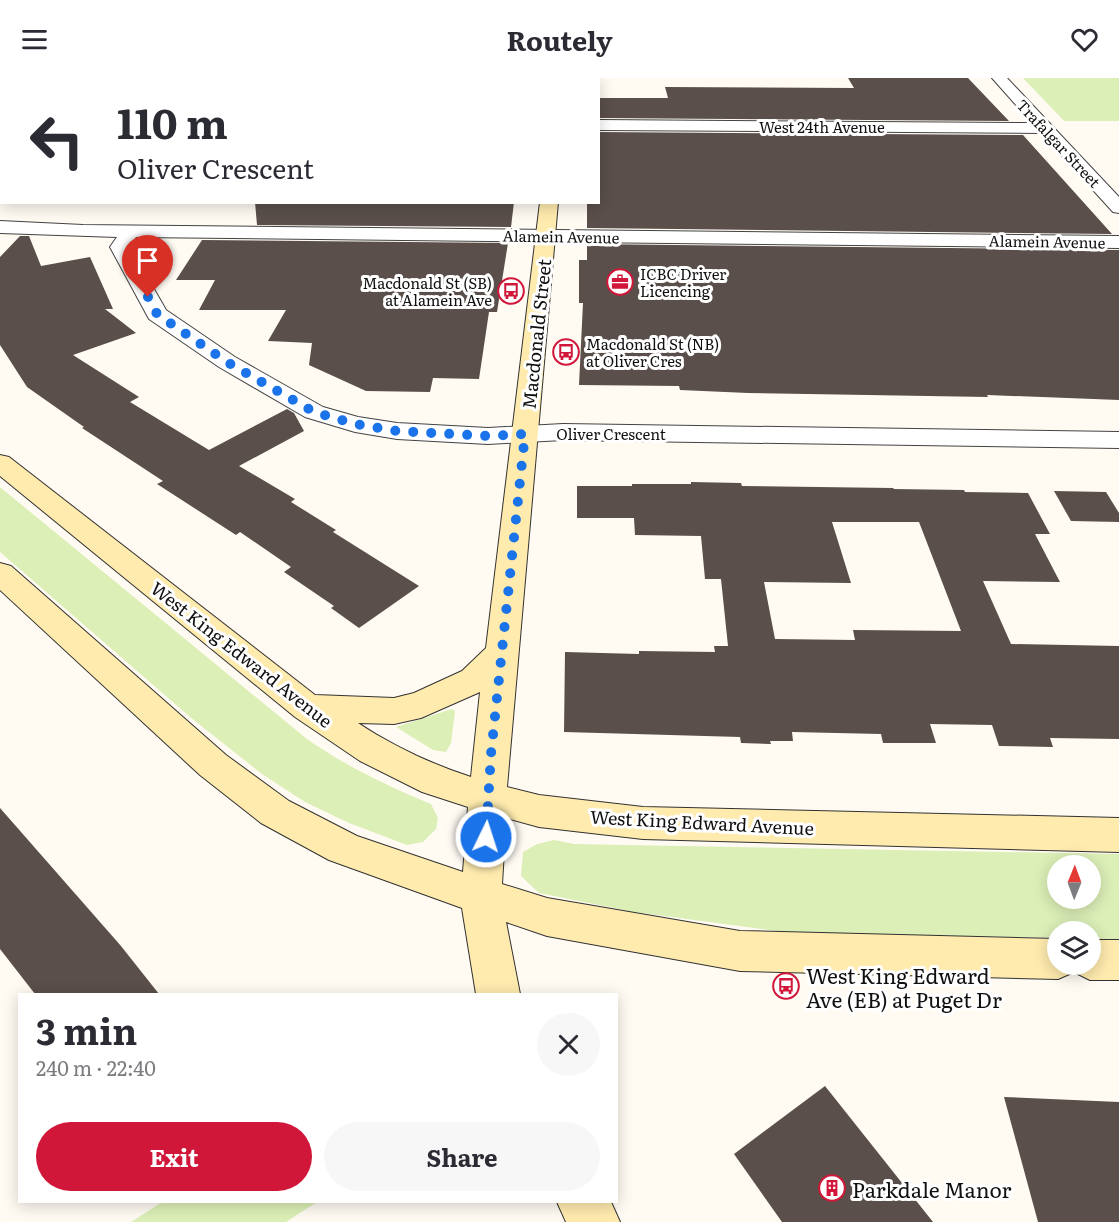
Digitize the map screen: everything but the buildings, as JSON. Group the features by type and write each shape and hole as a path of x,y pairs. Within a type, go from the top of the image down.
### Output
{"main road":[{"name":"Macdonald Street","path":"498,993 488,947 482,896 501,652 549,204"},
{"name":"West King Edward Avenue","path":"0,463 307,708 373,752 435,781 539,811 643,823 1119,835"},
{"path":"0,573 213,765 275,812 343,848 547,917 740,951 1047,959"},
{"path":"307,708 394,711 421,705 474,680 501,652"},
{"path":"1101,960 1119,960"},
{"path":"584,1203 594,1222"}],"street":[{"name":"Trafalgar Street","path":"999,78 1119,208"},
{"name":"West 24th Avenue","path":"600,124 1045,128"},
{"name":"Alamein Avenue","path":"1,226 130,231 1119,242"},
{"name":"Oliver Crescent","path":"130,231 120,247 157,314 227,362 314,412 355,424 397,431 488,436 569,432 1119,440"}],"green space":[{"path":"1023,78 1119,78 1119,121 1064,121"},
{"path":"0,487 307,739 367,775 431,804 438,818 436,829 423,842 407,845 349,823 305,802 262,774 190,717 0,552"},
{"path":"452,709 455,711 451,743 446,752 433,750 396,727"},
{"path":"554,840 574,844 1119,854 1119,939 1101,939 1101,921 1047,921 1047,938 784,932 634,912 539,893 521,876 523,852 537,844"},
{"path":"160,1203 315,1203 286,1222 131,1222"}],"place":[{"name":"ICBC Driver Licencing","path":"620,282"},
{"name":"Macdonald St (SB) at Alamein Ave","path":"511,291"},
{"name":"Macdonald St (NB) at Oliver Cres","path":"566,352"},
{"name":"West King Edward Ave (EB) at Puget Dr","path":"786,986"},
{"name":"Parkdale Manor","path":"832,1188"}],"route":[{"path":"148,297 157,314 227,362 314,412 355,424 397,431 488,436 525,434 491,754 486,837"}]}
